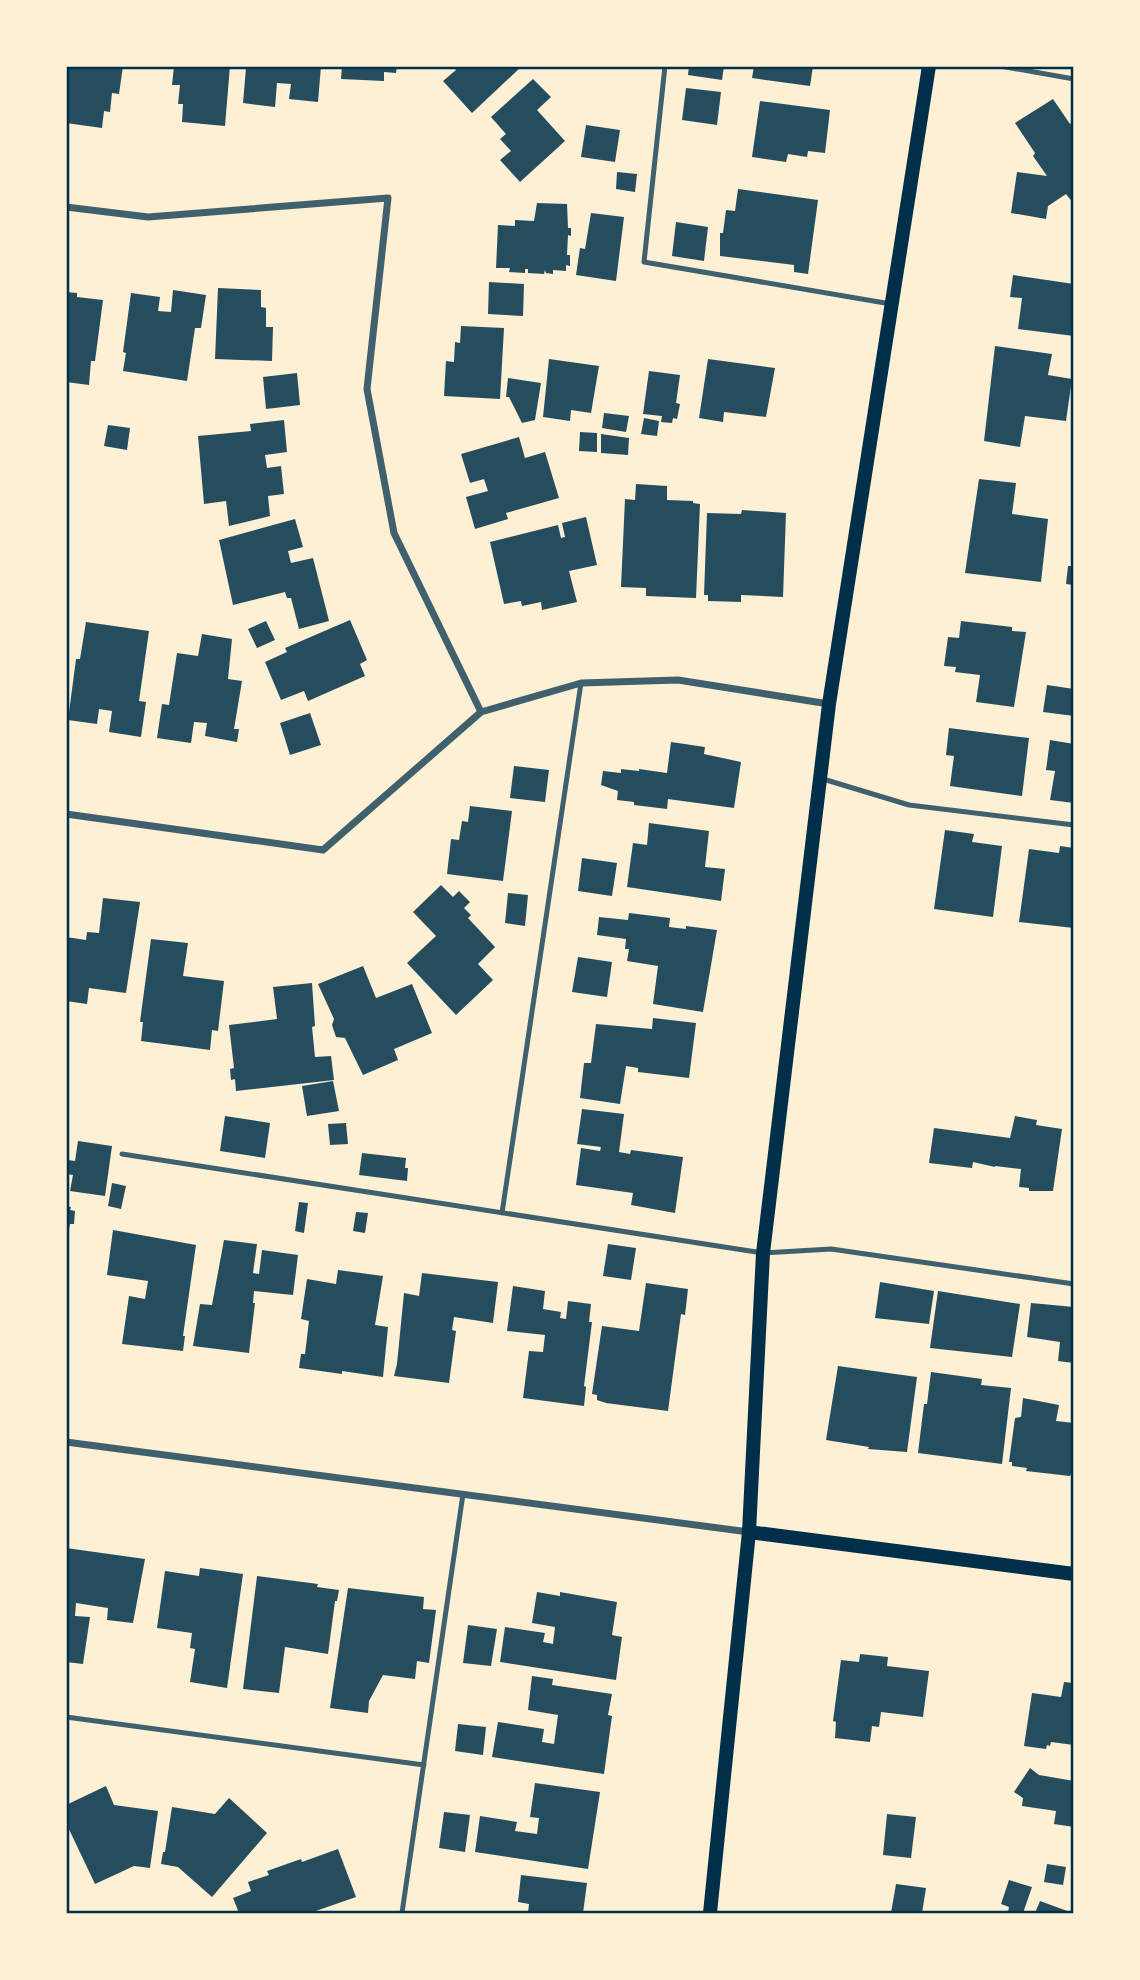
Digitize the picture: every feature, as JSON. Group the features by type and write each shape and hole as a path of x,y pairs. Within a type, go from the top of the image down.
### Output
{"main road":[{"path":"710,1913 749,1532 763,1253 829,704 929,66"},
{"path":"749,1532 1073,1574"}],"street":[{"path":"66,207 148,217 388,198 367,389 394,533 481,712"},
{"path":"66,814 323,850 481,712 581,684 678,680 829,704"},
{"path":"66,1442 749,1532"}],"lane":[{"path":"665,66 644,262 891,304"},
{"path":"1000,66 1073,79"},
{"path":"502,1213 581,684"},
{"path":"820,778 909,805 1073,825"},
{"path":"122,1154 763,1253 831,1249 1073,1284"},
{"path":"402,1913 463,1494"},
{"path":"66,1717 424,1765"}],"building":[{"path":"66,66 123,66 119,94 112,93 110,112 104,111 102,128 66,123"},
{"path":"174,66 230,66 225,126 182,122 183,104 178,104 180,85 172,85"},
{"path":"253,66 321,66 318,102 289,99 291,84 277,83 275,107 243,103 246,68 253,69"},
{"path":"342,66 397,66 396,73 384,72 384,81 341,79"},
{"path":"453,66 522,66 472,113 443,81 456,70"},
{"path":"689,66 724,66 722,80 688,75"},
{"path":"754,66 813,66 810,86 752,78"},
{"path":"533,79 551,97 537,110 565,141 520,182 500,160 511,151 500,139 506,134 491,117"},
{"path":"686,88 721,92 717,125 682,120"},
{"path":"1053,99 1070,124 1074,121 1074,204 1066,194 1048,206 1046,219 1011,213 1017,172 1047,176 1015,123"},
{"path":"760,101 830,110 825,153 808,151 807,157 788,154 786,162 752,157"},
{"path":"586,125 620,130 615,162 581,157"},
{"path":"617,172 637,174 635,192 616,189"},
{"path":"738,189 818,200 808,274 794,272 794,265 720,256 720,233 723,233 726,210 735,211"},
{"path":"537,203 567,204 568,228 571,228 567,255 570,255 570,266 566,265 566,271 553,270 553,274 546,273 545,270 544,274 528,273 528,269 525,269 525,273 509,272 510,268 496,268 498,225 515,226 515,220 534,221"},
{"path":"591,213 624,217 616,281 576,275 580,248 585,249"},
{"path":"676,222 708,227 704,261 672,256"},
{"path":"1013,275 1074,284 1074,336 1018,329 1022,298 1010,297"},
{"path":"489,282 524,284 523,316 488,314"},
{"path":"218,288 261,290 261,307 266,308 266,327 273,327 272,361 215,359"},
{"path":"173,290 206,295 201,328 195,328 187,381 123,371 131,293 160,297 158,311 171,312"},
{"path":"66,292 77,293 77,297 103,300 89,385 66,382"},
{"path":"461,326 504,328 500,399 444,396 446,361 454,362 455,342 460,343"},
{"path":"995,346 1052,354 1048,375 1072,379 1066,421 1025,416 1020,447 984,441"},
{"path":"549,359 599,366 591,413 571,410 570,421 543,417"},
{"path":"708,359 775,368 766,417 724,412 723,422 699,418"},
{"path":"649,371 680,375 676,403 680,404 677,419 673,418 672,423 661,422 662,416 643,414"},
{"path":"297,373 300,405 266,409 263,377"},
{"path":"508,378 541,383 535,420 522,423 509,397 506,397"},
{"path":"604,413 629,416 626,432 602,428"},
{"path":"644,418 659,421 657,436 641,434"},
{"path":"284,420 287,452 265,455 267,468 281,466 284,494 268,496 270,516 229,526 226,501 204,504 198,436 251,431 250,424"},
{"path":"108,425 130,428 127,450 104,446"},
{"path":"580,432 597,433 597,452 579,451"},
{"path":"601,434 629,438 628,455 601,453"},
{"path":"519,437 525,458 545,452 559,498 506,513 508,519 475,529 466,497 488,491 484,479 470,483 461,454"},
{"path":"979,479 1016,483 1012,514 1048,519 1041,582 965,573"},
{"path":"636,484 667,486 667,500 693,501 700,504 696,598 646,596 646,588 621,587 625,499 635,500"},
{"path":"742,510 786,513 783,597 741,595 741,602 708,601 708,595 704,595 707,513 741,514"},
{"path":"586,517 597,565 569,571 577,602 542,610 541,602 522,606 521,601 504,604 490,542 558,525 561,538 565,537 562,523"},
{"path":"295,519 303,547 288,551 291,563 313,558 329,621 299,629 291,598 287,598 285,592 233,605 219,540"},
{"path":"1068,566 1074,566 1074,585 1066,584"},
{"path":"350,620 367,660 360,664 365,676 308,701 304,691 281,700 265,662 287,652 285,648"},
{"path":"266,621 275,640 257,648 248,629"},
{"path":"961,621 1012,627 1012,631 1026,632 1014,707 976,702 980,675 955,672 956,667 944,666 948,637 959,638"},
{"path":"86,622 149,631 139,701 146,702 141,737 109,732 112,711 99,709 97,724 68,720 76,659 80,659"},
{"path":"202,634 232,639 228,679 242,681 234,729 239,729 237,742 205,736 207,723 194,722 191,743 157,738 162,704 169,705 177,653 198,656"},
{"path":"1047,685 1074,689 1074,716 1043,712"},
{"path":"310,713 321,745 290,755 280,723"},
{"path":"949,728 1029,738 1022,796 950,786 954,756 946,755"},
{"path":"1050,740 1074,744 1074,803 1050,800 1055,771 1046,770"},
{"path":"671,742 705,747 704,754 741,762 734,808 668,799 667,809 634,805 634,802 617,800 618,791 601,785 603,771 621,773 621,769 639,769 667,773"},
{"path":"514,766 549,770 545,802 510,798"},
{"path":"470,806 512,811 503,881 447,874 451,839 459,840 462,821 468,822"},
{"path":"649,823 709,831 705,867 725,869 721,901 627,887 633,843 647,845"},
{"path":"945,830 974,834 972,842 1002,846 993,917 934,909"},
{"path":"1060,846 1074,848 1074,928 1019,922 1029,849 1059,853"},
{"path":"582,858 617,863 612,896 578,891"},
{"path":"441,885 453,897 459,891 470,902 464,908 471,915 468,918 495,947 478,964 493,980 456,1015 407,963 436,936 413,912"},
{"path":"508,893 528,895 525,926 505,923"},
{"path":"103,898 140,902 126,993 89,988 87,1004 66,1001 66,937 86,940 87,932 99,933"},
{"path":"629,913 670,918 669,927 717,930 703,1012 653,1004 658,966 627,961 629,949 625,949 626,939 597,935 599,917 628,920"},
{"path":"151,939 188,943 183,976 224,981 218,1031 212,1030 210,1050 141,1041 143,1022 140,1022"},
{"path":"578,957 612,962 607,997 572,992"},
{"path":"363,966 376,998 412,984 432,1033 394,1049 398,1060 363,1075 345,1038 336,1037 332,1025 334,1019 318,984"},
{"path":"312,983 315,1057 331,1056 334,1080 236,1091 235,1079 231,1080 230,1069 234,1068 229,1025 277,1019 273,987"},
{"path":"653,1018 696,1023 689,1078 638,1072 638,1068 626,1066 620,1104 580,1098 584,1063 591,1063 596,1024 652,1029"},
{"path":"333,1081 339,1111 307,1116 302,1086"},
{"path":"582,1109 624,1114 619,1152 630,1154 631,1150 683,1157 675,1213 631,1205 633,1193 576,1185 581,1148 600,1151 601,1147 577,1144"},
{"path":"225,1116 270,1123 265,1158 220,1151"},
{"path":"1015,1116 1037,1120 1036,1125 1062,1129 1053,1191 1029,1191 1029,1188 1019,1187 1021,1169 973,1162 972,1168 929,1163 934,1128 1010,1138"},
{"path":"346,1123 348,1144 330,1145 328,1124"},
{"path":"78,1141 112,1146 105,1196 70,1191 73,1175 66,1174 68,1160 75,1161"},
{"path":"362,1153 406,1158 407,1181 359,1175"},
{"path":"112,1183 126,1186 121,1209 108,1206"},
{"path":"299,1202 308,1203 304,1233 295,1231"},
{"path":"66,1206 75,1211 74,1224 70,1224 68,1236"},
{"path":"356,1212 368,1213 365,1233 353,1231"},
{"path":"113,1230 196,1245 183,1351 122,1344 129,1296 145,1299 148,1281 107,1275"},
{"path":"224,1240 257,1244 253,1273 259,1274 262,1250 298,1255 293,1295 254,1291 249,1353 193,1346 200,1304 212,1305"},
{"path":"608,1244 636,1248 631,1280 603,1276"},
{"path":"338,1270 383,1276 375,1325 388,1327 383,1377 299,1368 301,1354 305,1354 309,1321 301,1319 307,1279 336,1284"},
{"path":"422,1273 498,1282 493,1323 454,1317 452,1330 456,1331 449,1383 394,1376 404,1293 419,1296"},
{"path":"880,1282 934,1291 929,1324 875,1318"},
{"path":"646,1283 688,1289 685,1315 681,1314 668,1411 606,1403 597,1400 597,1395 592,1394 602,1326 639,1331"},
{"path":"513,1286 545,1291 543,1309 561,1312 560,1318 566,1319 568,1301 591,1304 589,1322 592,1322 584,1406 523,1398 529,1351 543,1352 545,1335 507,1331"},
{"path":"938,1291 1020,1304 1012,1357 930,1348"},
{"path":"1031,1303 1074,1307 1074,1363 1058,1361 1060,1342 1027,1337"},
{"path":"838,1366 917,1377 907,1452 868,1449 869,1447 826,1440"},
{"path":"931,1372 982,1379 981,1385 1011,1388 1002,1464 918,1453"},
{"path":"1023,1398 1059,1405 1056,1421 1074,1423 1074,1474 1070,1476 1026,1471 1027,1468 1012,1466 1012,1462 1009,1462 1015,1418 1021,1417"},
{"path":"66,1548 145,1559 133,1623 107,1620 108,1608 76,1603 75,1616 90,1617 83,1664 66,1662"},
{"path":"200,1568 243,1574 227,1688 190,1682 195,1649 190,1648 192,1633 157,1628 165,1571 199,1576"},
{"path":"257,1576 318,1584 317,1587 339,1590 328,1654 285,1647 279,1693 243,1689"},
{"path":"348,1588 424,1597 423,1609 436,1610 429,1663 417,1661 415,1679 383,1675 369,1701 368,1713 330,1708"},
{"path":"537,1592 560,1596 560,1592 617,1602 612,1635 622,1637 616,1680 500,1662 505,1627 545,1633 543,1642 553,1644 555,1627 532,1623"},
{"path":"468,1625 497,1629 491,1666 463,1663"},
{"path":"860,1654 888,1657 887,1666 929,1671 923,1717 881,1712 879,1727 872,1726 870,1742 835,1738 836,1722 833,1721 841,1660 859,1662"},
{"path":"532,1676 553,1679 552,1685 612,1694 608,1715 612,1716 604,1774 492,1757 498,1722 544,1729 542,1742 554,1744 558,1715 528,1710"},
{"path":"1064,1682 1074,1683 1074,1745 1051,1742 1046,1749 1024,1746 1032,1693 1061,1697"},
{"path":"458,1724 486,1727 483,1755 455,1751"},
{"path":"1030,1768 1039,1775 1074,1781 1074,1827 1054,1824 1056,1811 1022,1806 1023,1798 1014,1792"},
{"path":"535,1783 600,1792 588,1869 475,1852 480,1816 517,1822 515,1831 537,1834 539,1818 530,1817"},
{"path":"106,1786 114,1805 158,1811 150,1868 134,1866 95,1884 66,1823 66,1805"},
{"path":"229,1798 267,1833 212,1897 178,1867 161,1864 163,1852 172,1807 215,1814"},
{"path":"444,1812 470,1815 465,1852 439,1848"},
{"path":"887,1814 916,1817 911,1858 883,1855"},
{"path":"338,1849 356,1897 310,1913 239,1913 233,1898 251,1891 248,1882 269,1875 267,1871"},
{"path":"1047,1864 1066,1867 1063,1885 1044,1882"},
{"path":"521,1875 587,1883 583,1913 528,1913 529,1904 518,1902"},
{"path":"1009,1880 1032,1887 1023,1913 1008,1912 1009,1907 1001,1904"},
{"path":"896,1884 926,1888 922,1913 891,1913"},
{"path":"1040,1901 1070,1912 1074,1903 1074,1913 1035,1913"}]}
